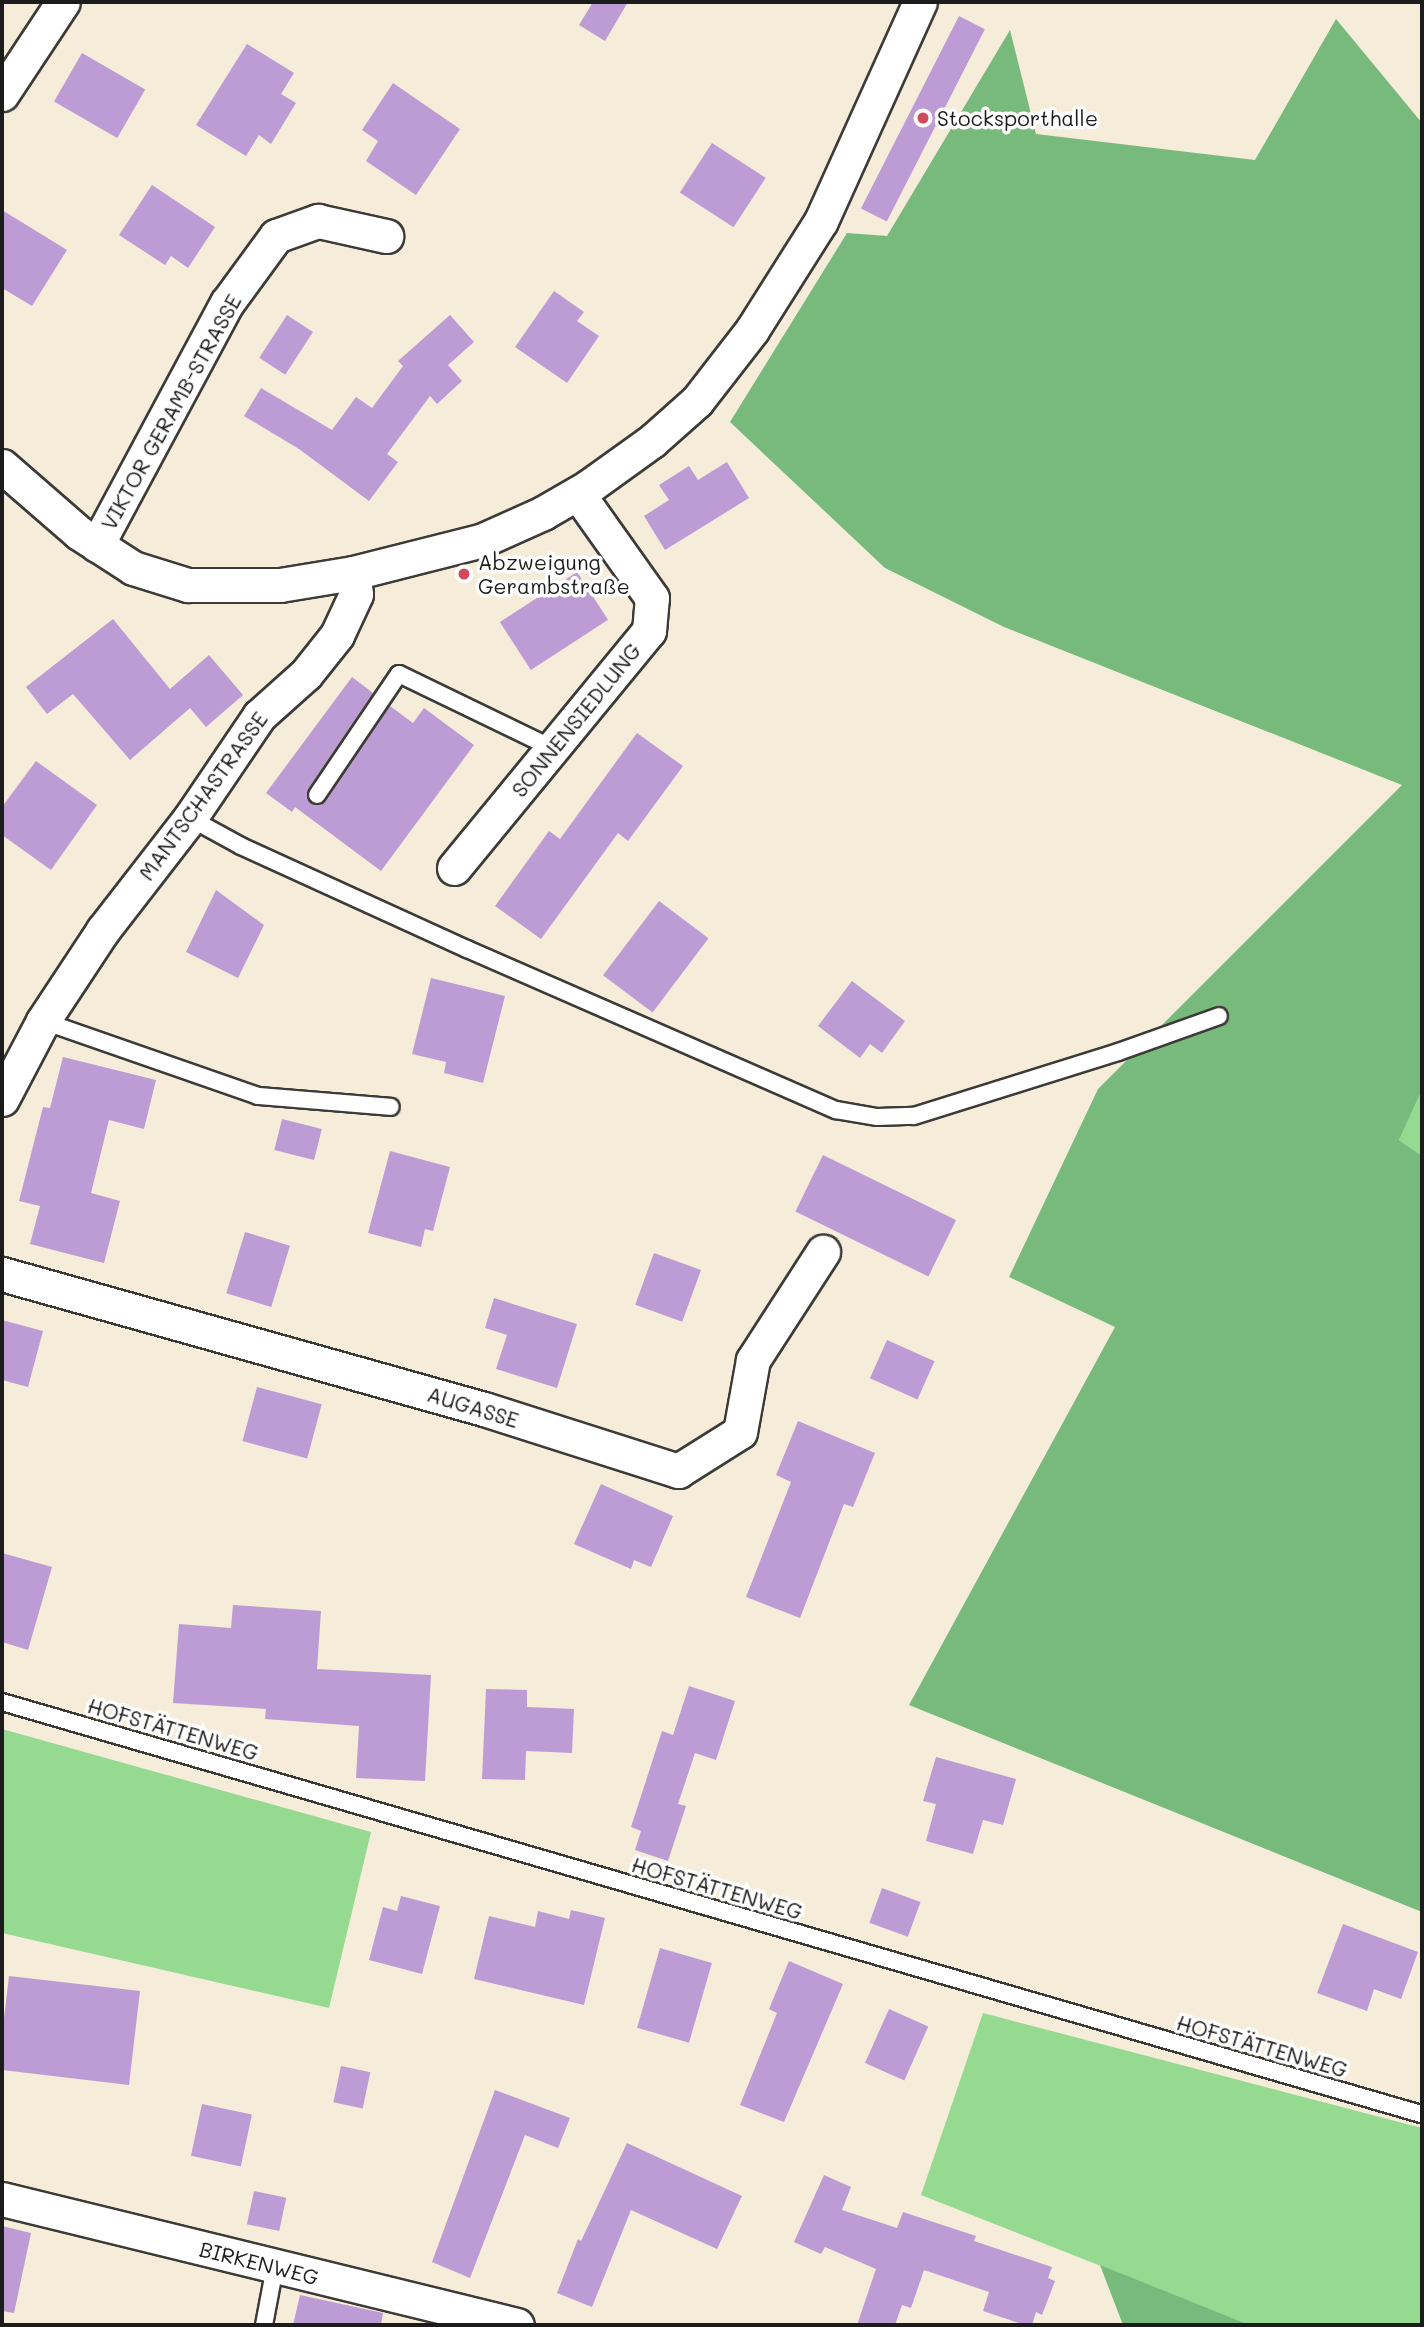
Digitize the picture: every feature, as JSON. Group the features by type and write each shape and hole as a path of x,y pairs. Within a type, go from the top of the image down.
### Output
{"street":[{"path":"2,94 63,2"},
{"name":"VIKTOR GERAMB-STRASSE","path":"2,466 97,545 133,568 188,585 280,585 353,573 483,540 543,513 578,494 652,441 697,401 752,330 821,221 920,2"},
{"name":"VIKTOR GERAMB-STRASSE","path":"97,545 227,303 276,236 318,221 386,236"},
{"name":"SONNENSIEDLUNG","path":"454,868 649,631 652,598 578,494"},
{"name":"MANTSCHASTRASSE","path":"2,1099 43,1021 103,930 190,818 259,716 306,674 337,635 356,594 353,573"},
{"name":"AUGASSE","path":"2,1274 484,1409 678,1471 740,1432 753,1360 823,1252"},
{"name":"BIRKENWEG","path":"2,2199 517,2325"}],"lane":[{"path":"317,795 399,674 554,749"},
{"path":"190,818 241,846 431,933 836,1110 877,1117 914,1116 1118,1052 1219,1016"},
{"path":"43,1021 258,1096 391,1107"},
{"name":"HOFSTÄTTENWEG","path":"2,1702 1421,2114"},
{"path":"264,2325 275,2267"}],"green space":[{"path":"1336,19 1422,123 1422,1090 1399,1140 1422,1156 1422,1912 909,1705 1115,1327 1009,1277 1098,1089 1402,785 1004,627 885,568 730,422 847,233 887,236 1010,30 1036,134 1255,160"},
{"path":"1422,1090 1422,1156 1399,1140"},
{"path":"2,1729 371,1832 329,2008 2,1933"},
{"path":"983,2013 1422,2128 1422,2325 1250,2325 921,2195"},
{"path":"1100,2265 1250,2325 1123,2325"}],"building":[{"path":"593,2 628,2 605,41 579,25"},
{"name":"Stocksporthalle","path":"959,16 985,29 887,222 861,208"},
{"path":"247,44 294,73 281,94 296,103 271,144 259,135 246,156 196,125"},
{"path":"82,53 145,90 117,138 54,101"},
{"path":"393,83 460,129 416,195 366,161 378,141 362,130"},
{"path":"712,143 766,178 734,227 680,192"},
{"path":"152,185 215,227 188,268 171,256 165,265 119,235"},
{"path":"2,210 67,250 32,306 2,288"},
{"path":"554,291 584,312 577,321 599,336 567,383 515,347"},
{"path":"287,315 313,332 285,375 259,358"},
{"path":"450,315 474,342 448,365 462,381 437,404 430,396 387,454 398,462 369,501 299,449 244,416 261,388 332,430 356,397 372,408 403,366 398,361"},
{"path":"727,462 749,498 665,550 644,516 669,500 659,485 689,466 698,480"},
{"path":"577,572 608,620 531,670 500,622"},
{"path":"113,619 170,689 209,655 243,695 206,727 190,708 130,760 73,694 47,714 26,687"},
{"path":"352,677 373,693 308,789 307,799 312,804 321,805 326,801 390,706 413,723 424,708 474,745 381,871 295,807 292,812 266,793"},
{"path":"637,733 683,766 628,841 618,833 541,939 495,906 549,831 560,839"},
{"path":"36,761 97,805 51,870 2,835 2,807"},
{"path":"216,890 264,925 238,978 186,952"},
{"path":"659,901 709,938 653,1013 603,975"},
{"path":"431,978 505,996 483,1083 444,1073 446,1062 412,1054"},
{"path":"852,981 905,1021 882,1053 870,1044 860,1058 818,1026"},
{"path":"63,1057 156,1080 144,1129 109,1120 91,1193 120,1201 104,1263 30,1244 40,1206 19,1201 43,1107 50,1108"},
{"path":"282,1119 322,1129 314,1160 274,1150"},
{"path":"390,1151 450,1167 433,1231 425,1229 421,1247 368,1233"},
{"path":"823,1155 956,1220 928,1277 795,1212"},
{"path":"245,1232 290,1246 271,1307 226,1293"},
{"path":"654,1253 701,1270 682,1322 635,1305"},
{"path":"494,1298 577,1324 557,1388 496,1369 507,1335 485,1328"},
{"path":"2,1320 43,1331 28,1387 2,1380"},
{"path":"887,1340 935,1361 917,1400 870,1378"},
{"path":"257,1387 322,1404 307,1458 243,1441"},
{"path":"798,1421 875,1453 853,1507 844,1504 800,1618 746,1597 791,1482 776,1475"},
{"path":"601,1484 673,1516 651,1567 634,1560 631,1569 574,1544"},
{"path":"2,1553 52,1567 28,1650 2,1642"},
{"path":"233,1605 321,1611 317,1669 431,1675 425,1781 356,1778 359,1726 265,1719 266,1709 173,1703 179,1624 231,1628"},
{"path":"689,1686 735,1701 716,1760 695,1753 678,1804 686,1806 668,1861 635,1850 641,1831 631,1827 662,1731 673,1735"},
{"path":"486,1689 527,1690 527,1707 574,1709 572,1753 526,1751 525,1780 482,1779"},
{"path":"936,1757 1016,1779 1003,1825 983,1820 973,1854 926,1841 936,1804 923,1801"},
{"path":"882,1888 921,1902 908,1937 869,1923"},
{"path":"401,1896 440,1906 422,1974 369,1960 383,1907 397,1911"},
{"path":"571,1910 605,1918 584,2005 474,1979 489,1916 535,1927 538,1911 569,1919"},
{"path":"1343,1924 1418,1952 1401,1999 1374,1989 1367,2011 1317,1993"},
{"path":"660,1948 712,1963 689,2043 637,2028"},
{"path":"789,1961 843,1984 784,2122 740,2105 777,2013 769,2009"},
{"path":"9,1976 140,1991 129,2085 2,2070 2,2035"},
{"path":"889,2009 928,2026 904,2080 865,2063"},
{"path":"341,2066 370,2072 363,2108 333,2102"},
{"path":"495,2090 570,2118 558,2148 525,2135 470,2278 432,2262"},
{"path":"202,2104 252,2115 241,2166 191,2156"},
{"path":"627,2143 742,2196 717,2249 631,2210 592,2307 557,2293 578,2239 581,2241"},
{"path":"824,2175 851,2187 842,2210 897,2228 903,2212 976,2236 974,2241 1052,2267 1048,2278 1055,2281 1042,2315 1036,2312 1032,2325 1025,2325 983,2311 989,2292 924,2270 911,2308 902,2305 895,2325 857,2325 876,2269 825,2247 821,2254 794,2242"},
{"path":"254,2191 286,2198 279,2231 247,2224"},
{"path":"2,2226 31,2233 14,2313 2,2311"},
{"path":"300,2295 383,2313 381,2325 293,2325"}],"place":[{"name":"Stocksporthalle","path":"923,118"},
{"name":"Abzweigung Gerambstraße","path":"464,574"}]}
